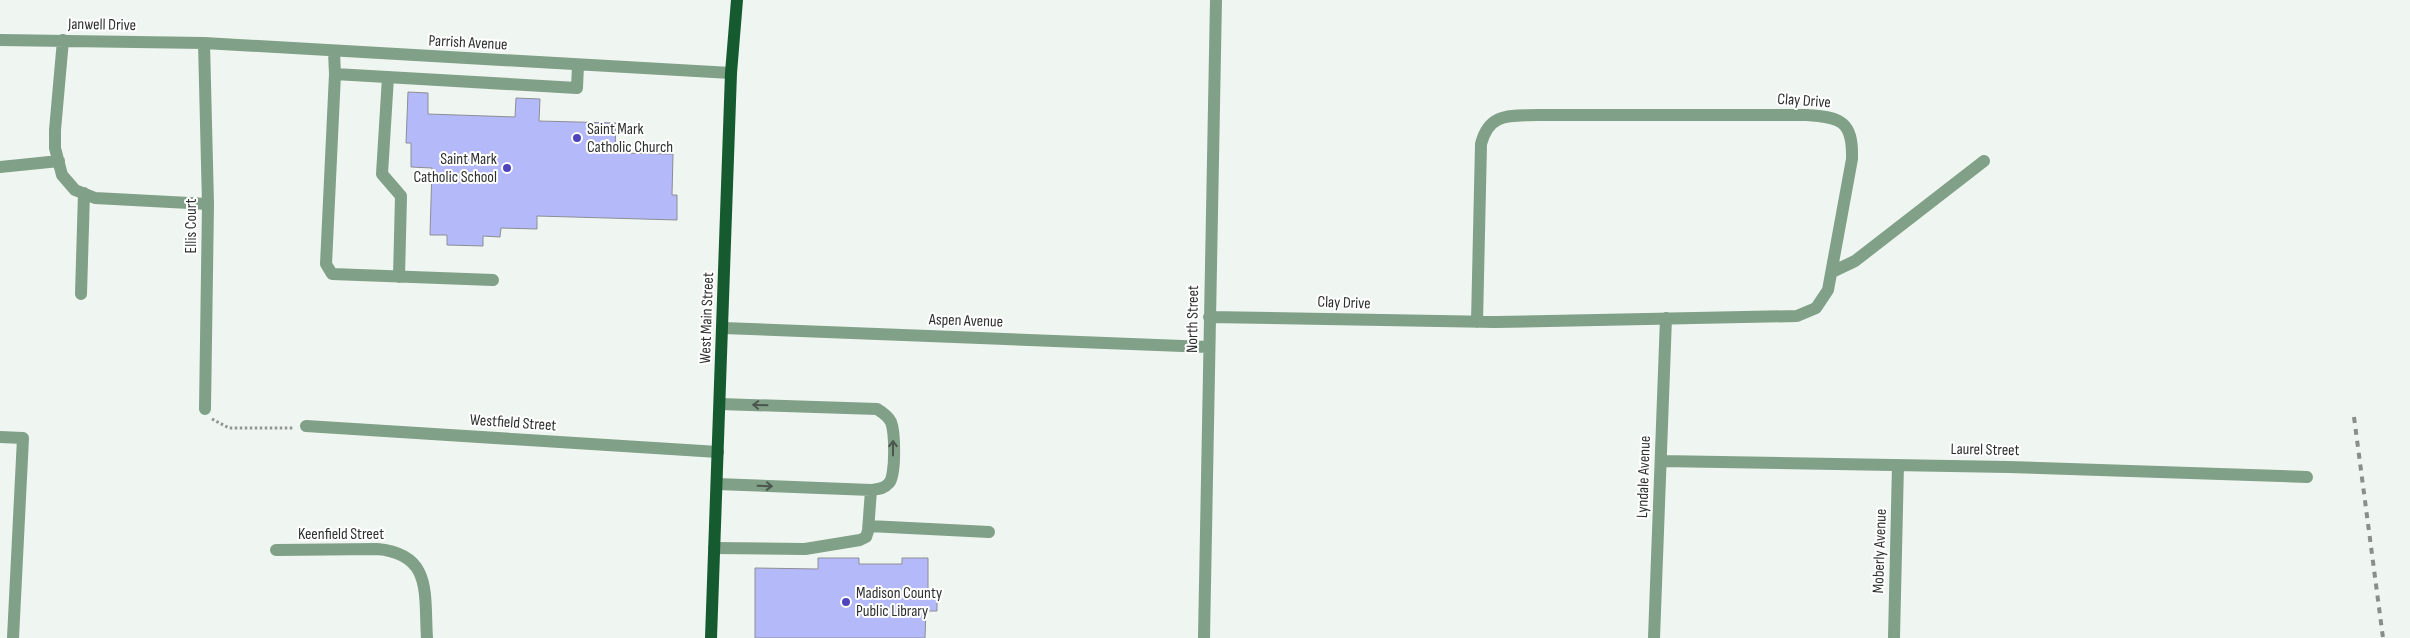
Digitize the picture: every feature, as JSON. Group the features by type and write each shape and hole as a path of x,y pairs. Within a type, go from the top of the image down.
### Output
{"main road":[{"name":"West Main Street","path":"711,638 731,73 737,0"}],"street":[{"name":"North Street","path":"1204,638 1216,0"},
{"name":"Janwell Drive","path":"0,40 204,43"},
{"path":"63,40 55,130 55,148 62,176 75,190 95,198 208,204"},
{"name":"Parrish Avenue","path":"204,43 334,52 731,73"},
{"name":"Ellis Court","path":"204,43 208,204 204,410"},
{"path":"334,52 335,74 326,264 332,274 493,280"},
{"path":"335,74 577,88 578,65"},
{"path":"388,77 382,174 401,196 399,277"},
{"name":"Clay Drive","path":"1209,317 1477,322 1768,318 1797,316 1811,312 1821,303 1828,290 1832,272 1850,179 1853,143 1848,130 1833,117 1757,115 1504,117 1487,126 1481,144 1477,322"},
{"path":"0,167 59,161"},
{"path":"1832,272 1862,256 1984,161"},
{"path":"82,294 84,193"},
{"name":"Lyndale Avenue","path":"1654,638 1666,318"},
{"name":"Aspen Avenue","path":"723,328 1208,347"},
{"path":"716,484 871,490 883,488 891,482 894,471 893,429 890,420 877,409 720,404"},
{"name":"Westfield Street","path":"306,426 718,452"},
{"path":"0,437 23,438 13,638"},
{"name":"Laurel Street","path":"1661,461 1898,465 2307,477"},
{"name":"Moberly Avenue","path":"1894,638 1898,465"},
{"path":"714,548 805,550 866,538 869,526 871,490"},
{"path":"869,526 989,532"},
{"name":"Keenfield Street","path":"276,550 377,549 391,550 407,556 417,566 423,578 427,638"}],"path":[{"path":"204,410 215,422 229,428 280,429 306,426"}],"building":[{"path":"408,92 428,93 428,114 515,117 516,98 540,99 539,121 616,123 615,153 673,154 672,195 677,195 677,220 537,216 537,229 501,228 500,237 483,236 483,246 447,245 447,235 430,235 432,168 411,167 411,143 406,143"},
{"name":"Madison County Public Library","path":"818,558 859,558 859,564 902,564 902,558 928,558 928,593 937,593 937,611 926,611 925,638 755,638 755,568 818,569"}],"railway":[{"path":"2354,417 2383,638"}],"place":[{"name":"Saint Mark Catholic Church","path":"577,138"},
{"name":"Saint Mark Catholic School","path":"507,168"},
{"name":"Madison County Public Library","path":"846,602"}]}
